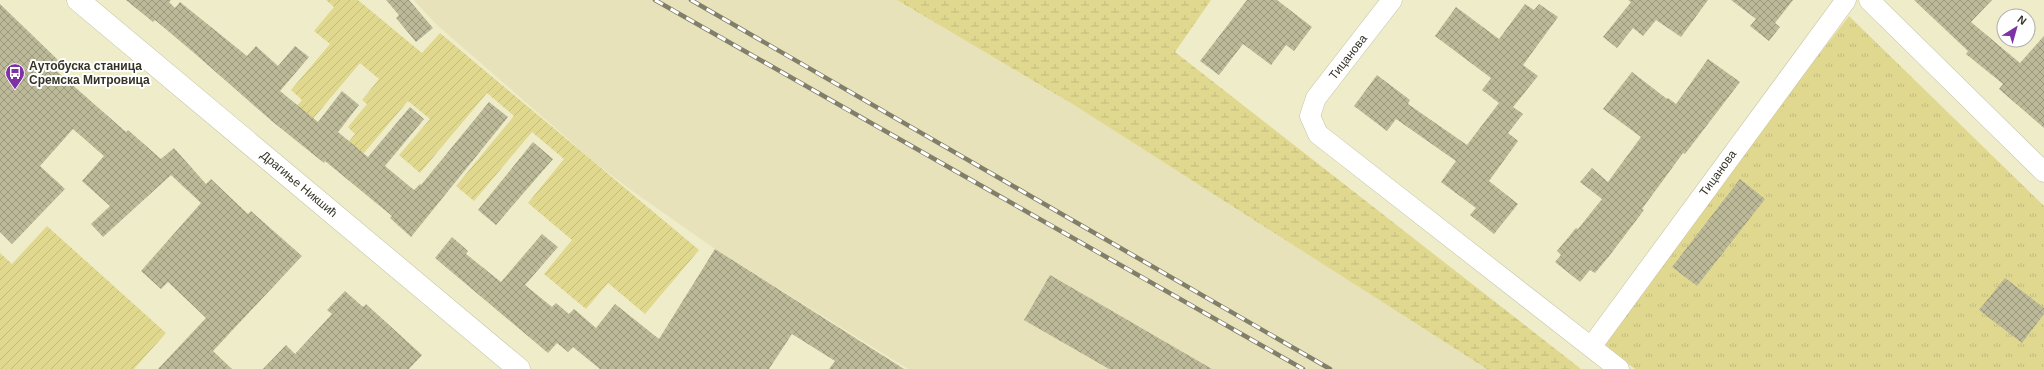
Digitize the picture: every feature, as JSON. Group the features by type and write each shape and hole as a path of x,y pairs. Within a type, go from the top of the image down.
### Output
{"street":[{"name":"Драгиње Никшић","path":"78,0 519,369"},
{"name":"Тицанова","path":"1392,0 1316,98 1310,116 1318,134 1591,347 1846,0"},
{"path":"1868,0 2044,172"},
{"path":"1591,347 1619,369"}],"shaded area":[{"path":"414,0 897,0 1074,105 1487,369 908,369 715,249 631,190 593,161 436,24"}],"green space":[{"path":"326,0 358,0 422,53 440,33 699,250 645,314 608,283 586,309 544,274 572,240 528,203 564,159 532,132 474,201 456,186 514,116 487,93 420,173 399,155 430,119 408,101 347,173 333,161 355,134 348,127 367,104 362,100 379,79 360,63 296,139 280,126 302,100 291,90 330,44 314,31 334,7"},
{"path":"897,0 1211,0 1175,52 1581,369 1487,369 1074,105"},
{"path":"1849,16 2044,206 2044,369 1635,369 1596,340"},
{"path":"47,226 166,333 134,369 0,369 0,253 12,264"}],"building":[{"path":"126,0 171,0 169,2 175,8 180,2 247,56 256,46 278,66 295,46 309,57 280,91 318,122 342,91 359,105 338,132 368,157 410,107 424,119 385,166 414,190 420,184 421,185 489,102 508,117 411,237 390,218 392,216 325,161 324,163 273,122 155,20 153,22"},
{"path":"386,0 409,0 433,28 416,42 396,18 399,15"},
{"path":"1247,0 1277,0 1312,27 1294,51 1286,45 1271,65 1243,44 1219,75 1200,61"},
{"path":"1628,0 1708,0 1681,37 1656,20 1643,36 1633,28 1617,48 1603,37 1631,2"},
{"path":"1731,0 1793,0 1775,23 1780,27 1769,41 1750,26 1756,19"},
{"path":"1914,0 1992,0 1971,22 1996,43 1996,48 2002,48 2020,63 2033,48 2036,48 2036,45 2044,36 2044,128 1999,89 2003,84 1966,54 1968,51"},
{"path":"0,4 58,60 52,67 126,132 128,130 161,159 174,148 206,184 211,179 248,214 251,211 302,256 213,351 232,369 158,369 206,318 168,282 161,289 141,271 201,203 171,175 103,237 91,224 110,206 82,181 104,156 73,129 40,166 65,189 12,244 0,232"},
{"path":"1525,4 1534,10 1539,4 1558,17 1523,65 1538,76 1513,107 1523,114 1508,133 1518,141 1489,181 1518,204 1494,234 1470,215 1476,208 1441,182 1456,161 1396,119 1387,131 1354,106 1377,75 1410,100 1408,104 1467,145 1499,103 1482,90 1491,78 1435,36 1456,7 1499,39"},
{"path":"1708,59 1740,82 1685,154 1683,153 1642,209 1644,210 1610,255 1595,273 1590,270 1580,282 1555,262 1561,255 1557,251 1576,228 1578,229 1602,199 1580,182 1592,168 1608,182 1641,137 1603,109 1632,72 1667,99 1668,98 1676,104"},
{"path":"533,142 553,159 496,225 478,210"},
{"path":"1740,179 1765,199 1697,286 1672,267"},
{"path":"542,234 558,247 525,285 552,307 556,303 569,314 574,309 596,328 615,304 659,339 715,249 904,369 829,369 835,361 792,334 769,369 600,369 573,347 568,352 557,343 548,353 435,258 452,237 468,251 466,254 501,282"},
{"path":"1050,275 1212,369 1109,369 1024,320"},
{"path":"2005,278 2044,308 2044,314 2022,343 1979,310"},
{"path":"345,291 363,307 366,304 422,355 409,369 263,369 286,345 295,354 332,314 327,310"}],"railway":[{"path":"655,0 1303,369"},
{"path":"691,0 1330,369"}],"place":[{"name":"Аутобуска станица Сремска Митровица","path":"15,90"}]}
